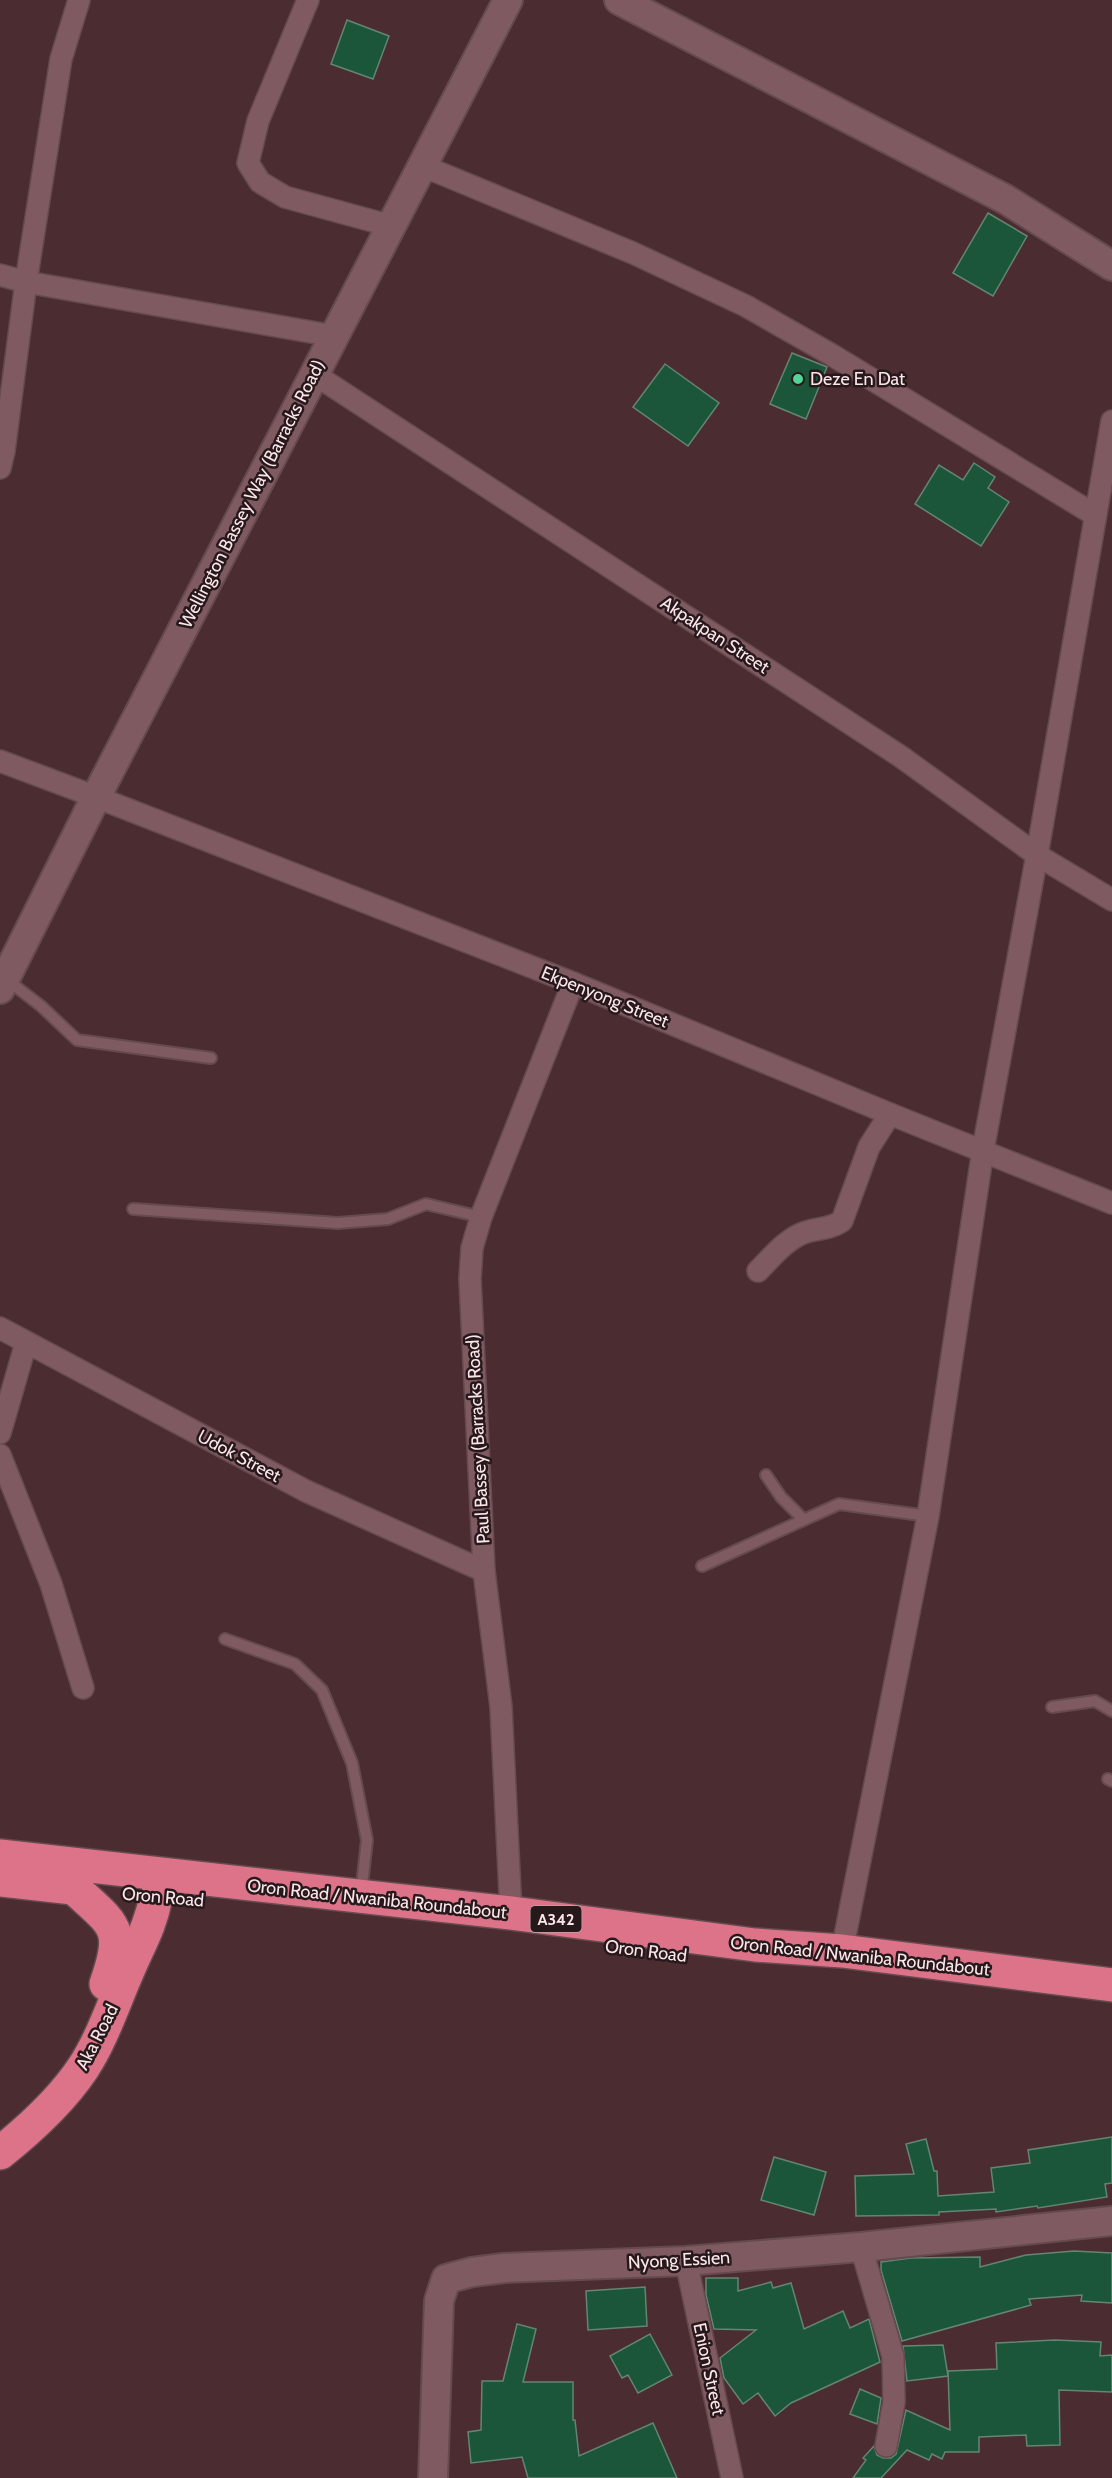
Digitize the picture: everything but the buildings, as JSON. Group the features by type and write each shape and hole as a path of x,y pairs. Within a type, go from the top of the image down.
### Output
{"highway":[{"name":"Oron Road / Nwaniba Roundabout","path":"0,1856 360,1898 511,1913 755,1945 842,1951 1112,1985"},
{"name":"Oron Road","path":"0,1880 436,1926 1112,2006"},
{"path":"0,2135 41,2097 74,2055 89,2025 115,1960 117,1941 112,1924 74,1888"},
{"name":"Aka Road","path":"0,2153 33,2125 82,2069 99,2038 148,1930 156,1896"}],"street":[{"path":"0,468 61,59 80,0"},
{"path":"308,0 258,122 248,164 260,182 285,197 391,226"},
{"name":"Wellington Bassey Way (Barracks Road)","path":"3,984 96,797 508,0"},
{"path":"619,0 1005,199 1112,266"},
{"path":"423,166 633,254 746,306 1095,515"},
{"path":"0,275 26,282 334,336"},
{"name":"Akpakpan Street","path":"314,374 900,756 1037,855 1112,900"},
{"path":"842,1951 928,1516 982,1150 1037,855 1112,421"},
{"name":"Ekpenyong Street","path":"0,761 573,983 1112,1203"},
{"name":"Paul Bassey (Barracks Road)","path":"511,1913 501,1707 484,1571 470,1279 472,1248 481,1217 573,983"},
{"path":"758,1271 786,1244 805,1232 832,1227 842,1221 869,1147 890,1114"},
{"name":"Udok Street","path":"0,1328 306,1491 484,1571"},
{"path":"0,1433 26,1343"},
{"path":"0,1455 51,1584 83,1688"},
{"name":"Nyong Essien","path":"433,2478 439,2301 446,2279 472,2272 504,2268 686,2261 861,2247 1112,2221"},
{"path":"861,2247 892,2356 894,2402 886,2446"},
{"name":"Enion Street","path":"686,2261 732,2478"}],"lane":[{"path":"3,984 41,1006 77,1040 211,1058"},
{"path":"133,1209 338,1223 388,1219 426,1204 481,1217"},
{"path":"766,1475 781,1497 803,1519"},
{"path":"702,1566 839,1504 928,1516"},
{"path":"225,1639 295,1664 322,1690 352,1763 367,1840 360,1898"},
{"path":"1052,1707 1095,1701 1112,1711"}],"place":[{"name":"Deze En Dat","path":"798,379"}]}
